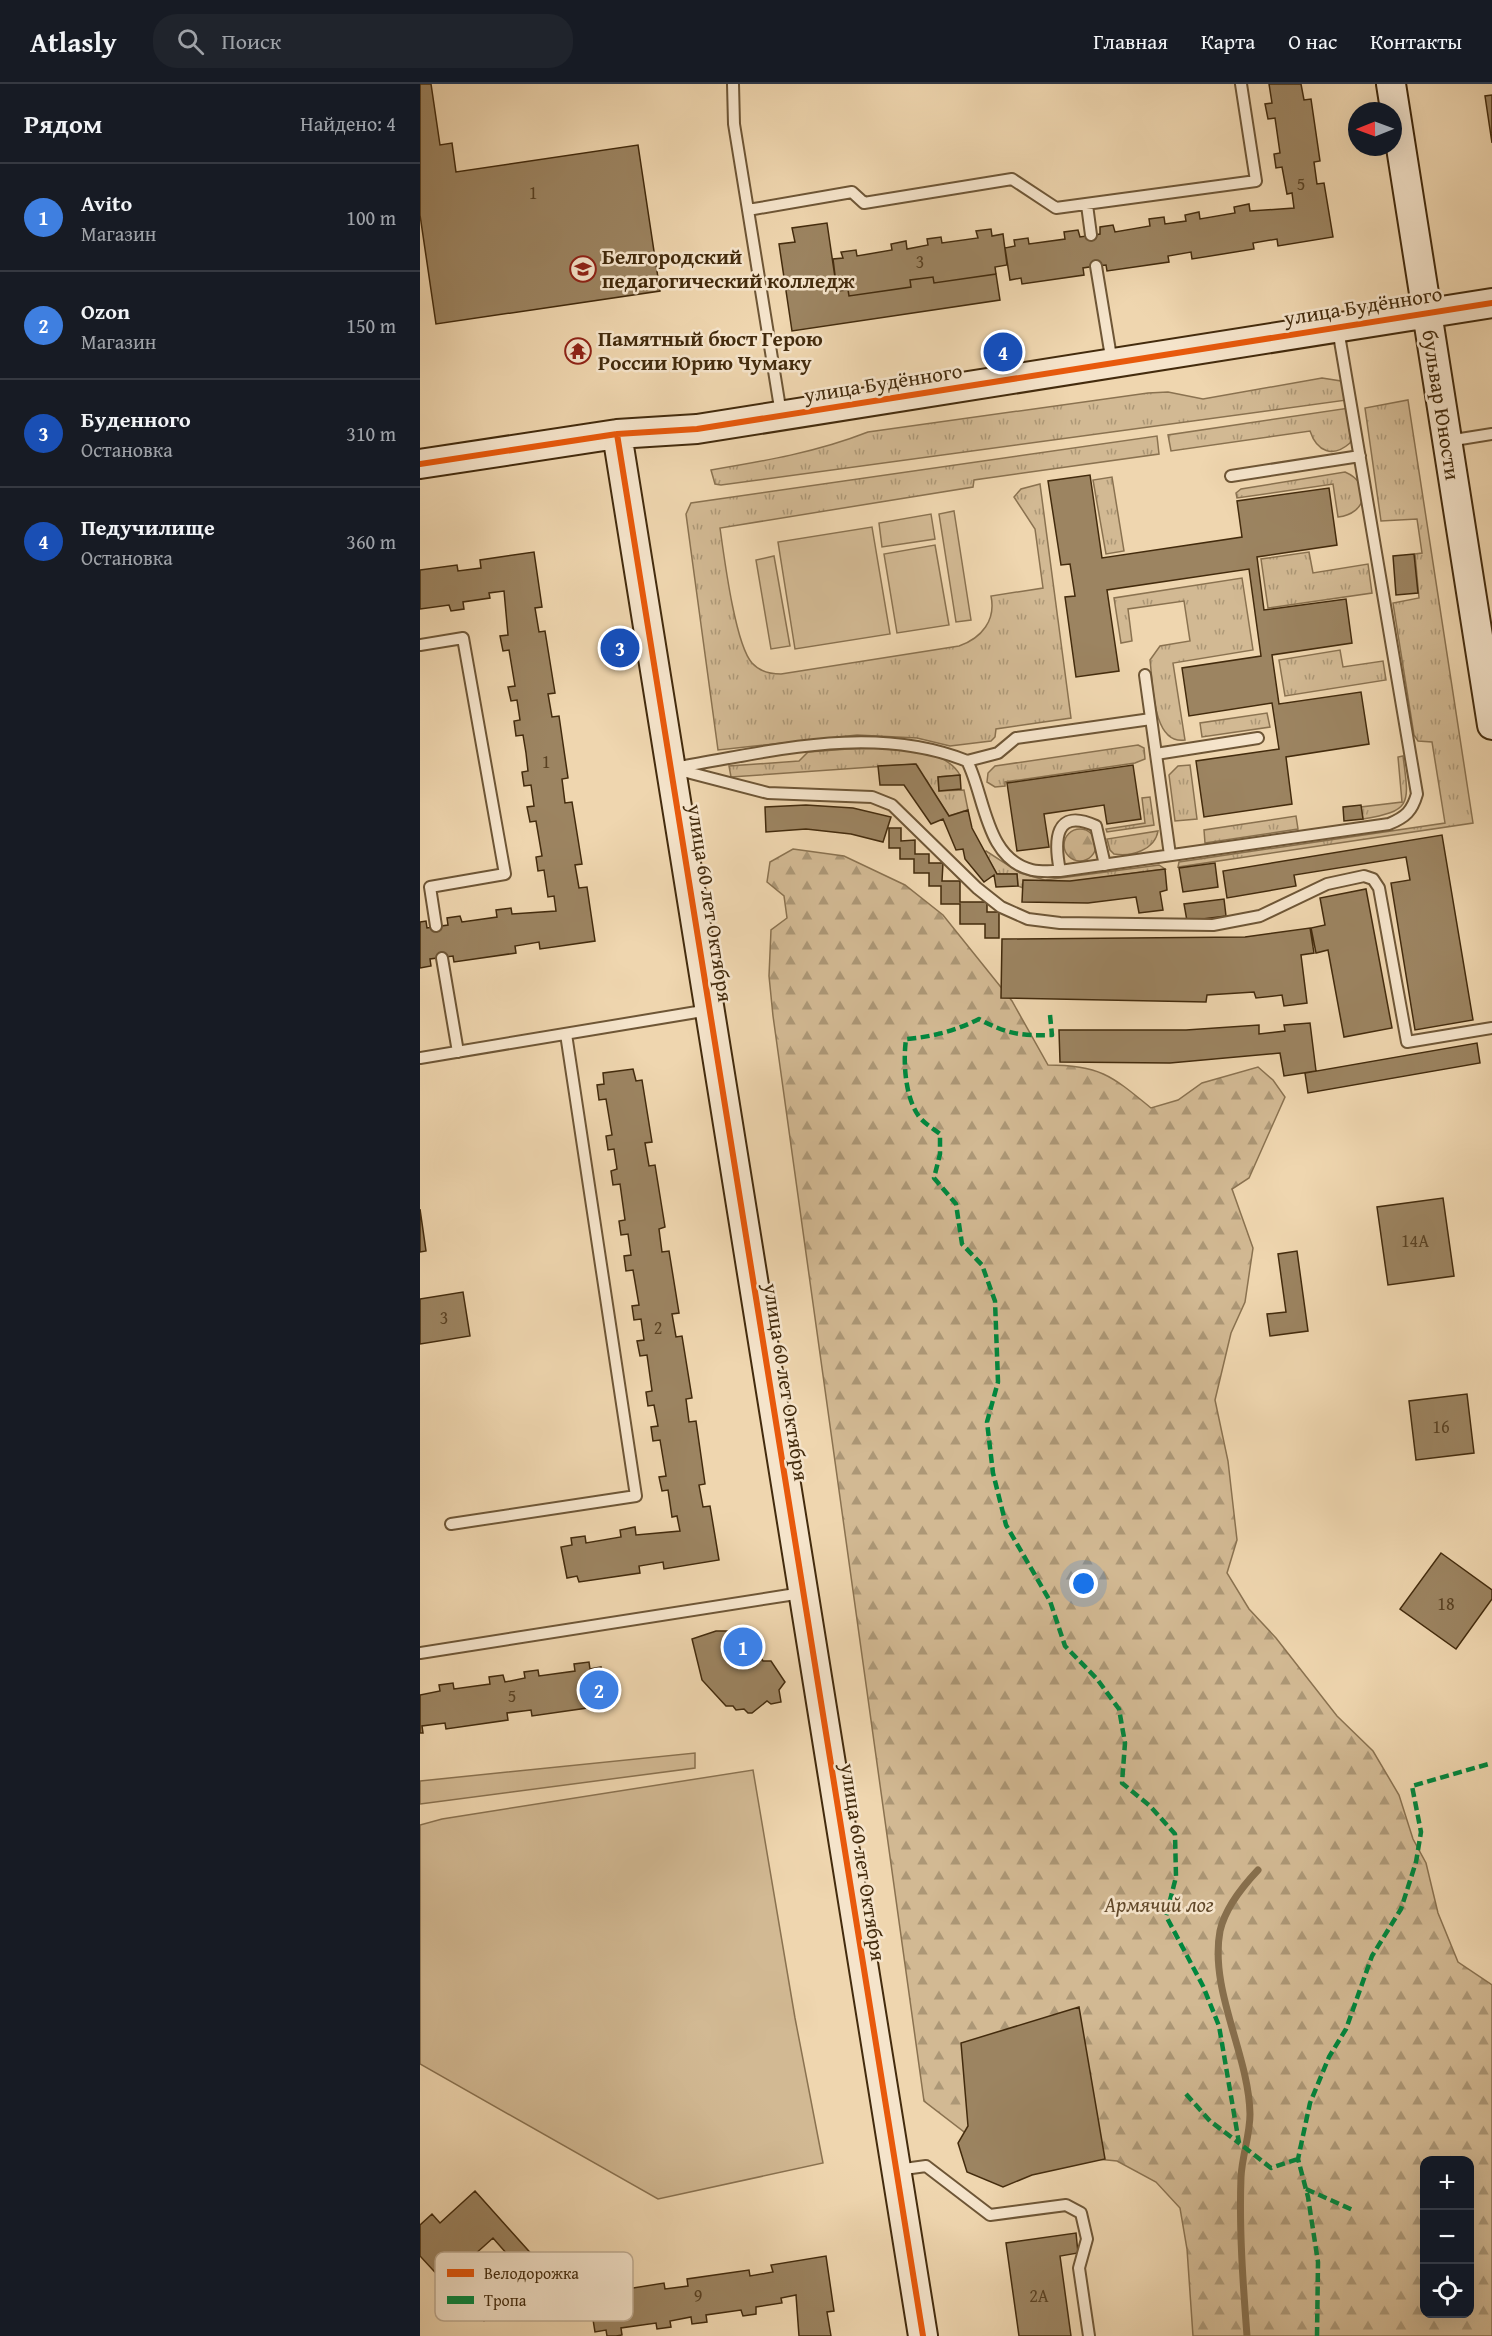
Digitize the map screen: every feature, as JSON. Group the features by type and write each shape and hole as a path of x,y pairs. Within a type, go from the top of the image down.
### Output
{"street":[{"name":"бульвар Юности","path":"1391,84 1492,725"},
{"name":"улица Будённого","path":"420,464 617,434 697,429 1492,303"},
{"name":"улица 60 лет Октября","path":"617,434 673,768 709,1010 923,2336"}],"lane":[{"path":"733,84 734,124 781,416"},
{"path":"748,210 852,192 864,203 1012,179 1056,207 1087,205 1256,180 1241,84"},
{"path":"1087,205 1091,235"},
{"path":"1096,266 1112,363"},
{"path":"967,761 993,833 1012,861 1032,870 1060,871 1389,824 1403,818 1413,809 1417,794 1412,752 1338,327"},
{"path":"1447,441 1492,434"},
{"path":"1231,476 1360,456"},
{"path":"420,645 464,638 505,874 425,887 436,926"},
{"path":"1145,675 1170,855"},
{"path":"673,768 813,746 876,742 915,744 967,761 998,753 1016,738 1151,720"},
{"path":"1156,754 1258,738"},
{"path":"673,768 768,793 849,794 892,805 993,901 1028,919 1060,923 1214,925 1260,916 1326,884 1364,876 1373,879 1379,888 1407,1042 1492,1028"},
{"path":"1060,871 1055,846 1058,832 1067,822 1083,820 1096,826 1105,865"},
{"path":"442,958 458,1052"},
{"path":"420,1058 709,1010"},
{"path":"451,1524 636,1496 566,1034"},
{"path":"420,1653 803,1593"},
{"path":"896,2170 926,2166 990,2215 1066,2205 1081,2213 1087,2239 1079,2268 1089,2336"}],"green space":[{"path":"1322,378 1341,381 1347,400 721,485 715,484 711,470 810,450 868,432 1148,393 1168,392 1203,399"},
{"path":"1408,400 1473,823 1178,867 1179,862 1445,823 1432,742 1418,741 1414,735 1393,603 1419,598 1415,554 1422,553 1417,519 1381,521 1365,408"},
{"path":"1349,408 1353,434 1350,443 1338,450 1321,448 1310,431 1171,451 1168,435"},
{"path":"1157,436 1159,454 974,480 973,487 720,528 735,619 746,653 758,669 781,674 959,646 981,633 985,627 991,613 991,596 1043,588 1035,529 1014,497 1021,489 1040,484 1071,718 996,729 995,737 991,741 950,746 917,738 857,735 718,750 686,514 691,503"},
{"path":"1345,472 1354,477 1363,491 1360,505 1348,515 1338,517 1333,484 1237,498 1236,493 1241,489"},
{"path":"1112,477 1124,551 1106,554 1093,480"},
{"path":"954,511 971,620 956,622 939,514"},
{"path":"931,514 935,539 882,547 879,523"},
{"path":"872,527 890,634 795,649 778,542"},
{"path":"935,545 949,625 897,633 884,554"},
{"path":"1309,552 1313,573 1368,564 1372,593 1268,608 1261,559"},
{"path":"774,556 790,646 771,649 756,560"},
{"path":"1242,578 1253,650 1173,663 1185,740 1174,739 1166,733 1156,710 1150,660 1160,646 1190,641 1184,601 1128,609 1132,641 1121,643 1114,598"},
{"path":"1340,650 1343,667 1383,661 1386,680 1285,696 1279,660"},
{"path":"1267,713 1270,727 1202,737 1200,723"},
{"path":"1138,745 1144,748 1145,759 1135,763 1005,782 1005,786 995,787 987,782 988,773 995,766"},
{"path":"892,748 925,752 939,757 960,775 938,777 939,791 964,790 968,810 949,816 915,764 731,777 729,766 799,761 808,752"},
{"path":"1403,756 1406,785 1404,802 1391,812 1363,819 1361,807 1402,802 1398,757"},
{"path":"1190,765 1197,819 1175,821 1169,775 1178,766"},
{"path":"1150,797 1154,825 1107,832 1106,829 1145,823 1142,798"},
{"path":"1296,816 1298,829 1205,843 1204,830"},
{"path":"1080,829 1091,834 1096,845 1091,856 1080,861 1069,856 1064,845 1069,834"},
{"path":"1158,831 1152,843 1135,853 1114,854 1110,850 1107,839"},
{"name":"Армячий лог","path":"793,849 844,856 905,885 943,915 1012,1001 1048,1065 1081,1067 1104,1074 1151,1108 1178,1100 1202,1083 1258,1067 1273,1080 1285,1097 1249,1178 1232,1189 1253,1248 1245,1302 1231,1333 1215,1400 1228,1461 1237,1540 1227,1573 1249,1609 1276,1638 1337,1716 1373,1751 1399,1795 1413,1839 1426,1863 1438,1913 1458,1962 1492,1985 1492,2336 1193,2336 1187,2249 1180,2208 1156,2182 1117,2161 985,2148 924,2101 773,1016 769,976 771,930 787,918 784,896 767,882 770,862"},
{"path":"986,851 1020,873 1045,880 1159,865 1165,869 1023,888 1018,886 1017,874 997,874"},
{"path":"695,1753 695,1768 420,1804 420,1781"},
{"path":"753,1770 795,2018 823,2163 658,2199 420,2064 420,1825 442,1819"}],"building":[{"path":"420,84 431,84 440,145 452,143 456,172 638,145 660,291 436,324 420,215"},
{"path":"1269,84 1301,84 1304,100 1311,99 1320,161 1314,162 1317,184 1324,183 1333,237 1278,246 1277,239 1253,243 1254,249 1192,259 1191,252 1168,256 1169,262 1107,271 1106,265 1096,266 1083,268 1084,275 1022,284 1021,278 1010,280 1005,248 1015,246 1014,240 1028,238 1029,244 1065,239 1064,232 1078,230 1080,237 1100,234 1100,227 1113,225 1115,232 1150,226 1149,219 1164,217 1165,224 1186,221 1185,215 1199,212 1200,219 1235,213 1234,207 1249,204 1250,211 1294,208 1292,193 1287,194 1282,167 1276,168 1274,154 1280,153 1275,118 1268,119 1265,104 1272,103"},
{"path":"1492,95 1492,143 1485,96"},
{"path":"827,223 837,291 848,290 849,296 911,287 910,280 933,277 934,283 996,274 1000,300 792,331 779,244 795,242 792,228"},
{"path":"991,229 992,236 1003,234 1007,265 995,267 996,274 934,283 933,277 910,280 911,287 849,296 848,290 837,291 833,259 843,258 841,252 856,250 857,256 892,250 891,244 906,241 907,249 928,245 927,239 941,237 942,243 978,238 976,231"},
{"path":"1090,475 1102,558 1242,537 1237,501 1329,488 1337,545 1257,557 1264,610 1346,599 1352,643 1272,655 1279,704 1361,692 1369,744 1286,757 1292,804 1204,817 1196,761 1279,749 1272,703 1189,716 1182,668 1261,656 1249,569 1107,590 1119,671 1076,677 1065,597 1075,596 1070,564 1061,565 1048,481"},
{"path":"534,552 542,607 535,608 539,632 545,631 555,693 548,694 552,717 559,716 568,778 562,779 565,803 572,802 582,864 575,865 579,888 587,887 595,941 540,949 539,942 515,946 516,953 454,962 453,956 430,959 431,966 420,968 420,922 426,921 427,928 448,925 447,918 460,916 462,922 497,917 496,910 511,908 512,914 556,911 554,896 548,897 544,870 538,871 536,857 542,856 536,821 530,822 527,807 534,806 531,785 524,786 522,772 528,771 526,753 523,735 516,736 514,721 520,720 517,700 511,701 508,687 515,686 509,650 503,651 500,636 508,635 504,591 489,593 490,598 463,602 464,609 451,611 449,605 420,609 420,570 457,565 458,571 481,568 480,560"},
{"path":"1414,554 1418,593 1396,595 1393,556"},
{"path":"916,764 949,816 968,810 972,828 997,874 1017,874 1018,886 996,887 994,875 984,882 965,859 963,849 956,850 943,819 931,824 904,785 880,785 878,766"},
{"path":"1133,765 1141,819 1107,824 1104,805 1044,814 1049,847 1017,851 1007,783"},
{"path":"960,775 961,789 939,791 938,777"},
{"path":"806,805 853,808 891,817 883,842 851,834 806,829 766,832 765,807"},
{"path":"1361,805 1363,819 1344,821 1343,807"},
{"path":"889,828 901,828 901,841 915,840 915,854 929,854 929,863 943,863 942,881 960,881 960,902 987,902 987,912 999,912 999,938 985,938 985,924 960,924 960,904 941,904 941,886 929,886 929,873 914,873 914,859 900,859 900,848 889,848"},
{"path":"1442,835 1473,1020 1415,1030 1391,883 1410,880 1406,857 1294,875 1296,886 1227,898 1223,871"},
{"path":"1215,863 1218,887 1183,892 1179,868"},
{"path":"1165,869 1167,890 1160,892 1163,910 1139,913 1136,897 1088,903 1022,902 1023,880 1070,881"},
{"path":"1366,889 1392,1028 1344,1037 1328,950 1316,953 1311,928 1325,925 1320,898"},
{"path":"1224,899 1226,916 1187,921 1184,904"},
{"path":"1310,928 1314,953 1301,955 1307,1003 1284,1006 1282,995 1256,998 1254,992 1207,995 1206,1002 1001,998 1002,939 1245,937"},
{"path":"1310,1023 1316,1071 1284,1076 1280,1053 1170,1063 1060,1062 1059,1030 1186,1030 1259,1025 1259,1034 1285,1031 1284,1025"},
{"path":"1477,1043 1480,1063 1308,1093 1305,1073"},
{"path":"633,1069 636,1081 642,1080 652,1142 645,1143 649,1166 655,1165 665,1227 659,1229 662,1252 669,1251 679,1313 672,1314 676,1337 682,1336 692,1398 686,1399 689,1422 696,1421 705,1484 699,1485 703,1507 710,1506 719,1560 664,1569 663,1562 639,1566 640,1573 579,1582 577,1576 567,1578 561,1547 572,1545 571,1538 585,1536 586,1543 621,1537 620,1530 635,1527 636,1535 680,1531 677,1516 672,1517 668,1490 662,1491 659,1477 666,1476 660,1440 653,1441 651,1427 658,1426 654,1405 648,1406 646,1392 652,1391 647,1355 640,1356 637,1341 644,1340 641,1319 634,1320 632,1306 639,1305 633,1270 626,1271 624,1256 631,1255 628,1234 621,1235 619,1221 625,1220 620,1184 613,1185 611,1171 617,1169 614,1149 608,1150 606,1136 612,1135 606,1099 599,1100 597,1085 604,1084 603,1073"},
{"path":"1443,1198 1454,1276 1388,1285 1377,1207"},
{"path":"420,1209 426,1251 420,1252"},
{"path":"1297,1251 1308,1331 1270,1336 1267,1314 1286,1312 1278,1254"},
{"path":"463,1292 470,1336 420,1344 420,1299"},
{"path":"1467,1394 1474,1453 1416,1460 1409,1401"},
{"path":"1441,1553 1492,1590 1492,1599 1456,1649 1400,1609"},
{"path":"716,1631 739,1631 745,1636 750,1636 760,1647 757,1652 763,1661 771,1661 785,1682 779,1690 781,1702 771,1704 767,1701 752,1713 744,1709 736,1710 733,1706 726,1706 702,1680 692,1639"},
{"path":"589,1662 590,1669 601,1667 605,1698 593,1700 594,1707 532,1716 531,1710 507,1713 508,1720 446,1729 445,1723 422,1726 423,1733 420,1733 420,1695 440,1691 439,1685 453,1683 454,1689 490,1684 489,1677 503,1675 505,1682 525,1678 524,1672 538,1670 539,1676 575,1671 574,1664"},
{"path":"1079,2007 1105,2159 1032,2175 1003,2187 967,2172 958,2143 968,2126 961,2043"},
{"path":"475,2191 530,2252 505,2252 493,2238 477,2252 435,2252 435,2272 420,2256 420,2225 432,2214 440,2223"},
{"path":"1076,2233 1078,2253 1060,2256 1071,2336 1019,2336 1006,2243"},
{"path":"826,2256 834,2311 827,2312 831,2336 799,2336 796,2295 781,2298 782,2303 756,2307 756,2314 743,2316 741,2310 706,2315 707,2322 692,2324 691,2317 670,2321 671,2327 657,2329 656,2323 621,2328 622,2335 616,2336 607,2336 606,2330 595,2332 593,2321 633,2321 633,2288 664,2283 665,2289 688,2286 687,2279 749,2270 750,2276 773,2272 771,2265"}],"waterway":[{"path":"1247,2336 1241,2197 1242,2169 1250,2114 1243,2069 1224,1999 1218,1953 1222,1922 1240,1891 1258,1870"}],"marked path":[{"path":"1050,1015 1052,1035 1014,1033 979,1019 943,1033 906,1039 905,1068 908,1089 918,1115 940,1134 940,1154 934,1178 956,1204 962,1244 982,1265 995,1301 998,1382 987,1422 993,1473 1006,1525 1050,1601 1065,1646 1097,1679 1119,1709 1125,1743 1122,1783 1150,1806 1175,1834 1176,1877 1166,1916 1203,1986 1219,2026 1239,2143 1271,2168 1298,2159"},
{"path":"1317,2336 1318,2262 1308,2197 1298,2159 1310,2103 1329,2057 1346,2029 1372,1956 1401,1909 1416,1862 1421,1832 1412,1786 1492,1763"},
{"path":"1186,2094 1210,2121 1239,2143"},
{"path":"1306,2189 1355,2211"}],"cycle path":[{"path":"420,464 617,434 697,429 1492,303"},
{"path":"617,434 923,2336"}],"place":[{"name":"Белгородский педагогический колледж","path":"583,269"},
{"name":"Памятный бюст Герою России Юрию Чумаку","path":"578,351"},
{"name":"Педучилище","path":"1003,352"},
{"name":"Буденного","path":"620,648"},
{"name":"Avito","path":"743,1647"},
{"name":"Ozon","path":"599,1690"}]}
